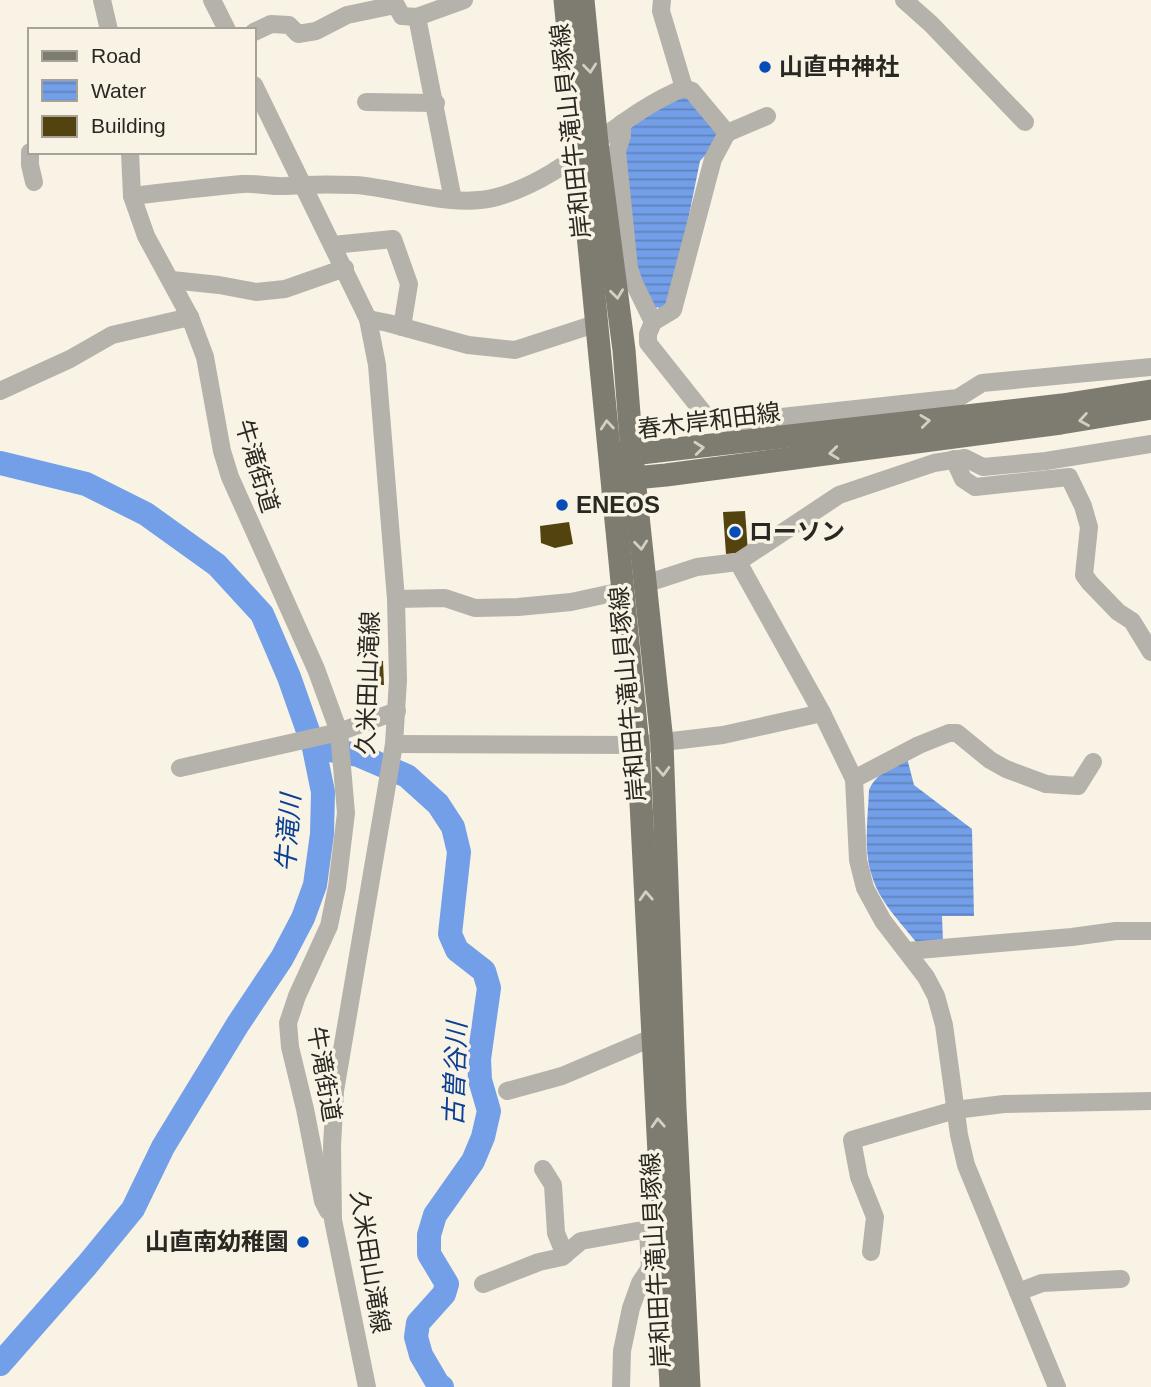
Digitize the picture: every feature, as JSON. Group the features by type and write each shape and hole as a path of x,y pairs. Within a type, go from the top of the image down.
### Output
{"main road":[{"name":"岸和田牛滝山貝塚線","path":"565,0 624,350 634,478 663,742 675,1095 689,1387"},
{"name":"岸和田牛滝山貝塚線","path":"583,0 598,323 638,745 671,1387"},
{"name":"春木岸和田線","path":"611,468 632,454 1062,405 1151,391"},
{"name":"春木岸和田線","path":"611,468 634,478 1061,423 1151,408"}],"street":[{"path":"102,0 109,28"},
{"path":"212,0 226,28"},
{"path":"256,31 271,24 289,25 298,34 316,31 347,15 394,2 402,16 417,17 464,0"},
{"path":"662,0 661,10 684,88"},
{"path":"904,0 932,24 1025,122"},
{"path":"417,17 453,200"},
{"path":"132,196 246,184 301,184 357,186 453,200 494,198 520,189 589,149 663,96 684,88 692,91 727,133"},
{"name":"久米田山滝線","path":"256,89 368,319 377,365 396,599 397,711 393,751 335,1091 332,1146 333,1220 367,1387"},
{"path":"366,102 436,103"},
{"path":"767,116 727,133 713,159 673,310 653,322 648,334 652,350 706,416 724,423 958,398 982,383 1151,366"},
{"path":"622,123 622,136 617,151 629,268 653,322"},
{"path":"30,154 34,182"},
{"name":"牛滝街道","path":"130,154 132,196 146,236 172,280 205,357 222,451 230,477 316,669 340,754 346,813 329,926 297,996 288,1023 290,1047 323,1200 333,1220"},
{"path":"332,245 393,239 409,284 402,327"},
{"path":"172,280 256,292 285,289 345,268"},
{"path":"0,391 70,359 112,335 190,317"},
{"path":"368,319 468,345 514,350 598,323"},
{"path":"624,350 649,343"},
{"path":"645,584 696,567 738,562 839,495 934,463 965,457 984,467 1046,461 1151,444"},
{"path":"954,459 962,479 975,487 1069,477 1083,506 1089,527 1084,575 1118,611 1132,621 1151,652"},
{"path":"738,562 822,713 854,779 858,860 864,888 883,921 926,977 936,996 946,1036 965,1165 1057,1387"},
{"path":"396,599 444,598 475,608 517,607 571,602 622,591"},
{"path":"180,768 336,733 397,711"},
{"path":"393,751 638,745 723,735 822,713"},
{"path":"854,779 919,745 949,733 964,737 990,760 1046,784 1078,786 1093,762"},
{"path":"907,951 1116,931 1151,931"},
{"path":"507,1091 562,1076 654,1037"},
{"path":"871,1252 875,1217 859,1177 852,1140 955,1110 1004,1104 1151,1101"},
{"path":"312,1144 332,1146"},
{"path":"543,1169 553,1185 556,1233 565,1255"},
{"path":"621,1387 622,1350 631,1308 640,1283 650,1268 648,1229 651,1215 662,1208"},
{"path":"483,1284 565,1255 580,1241 648,1229"},
{"path":"1018,1292 1042,1283 1121,1279"}],"water":[{"path":"684,94 723,136 700,161 674,289 662,311 658,307 653,310 636,275 621,156 627,129 648,113"},
{"path":"907,758 914,785 972,829 974,916 942,916 943,941 917,943 885,903 869,866 869,790 880,775"}],"building":[{"name":"ローソン","path":"745,511 748,552 726,554 723,512"},
{"path":"569,522 573,544 555,548 541,543 540,526"},
{"path":"368,661 383,661 384,685 376,685 376,675 368,675"}],"waterway":[{"name":"牛滝川","path":"0,463 86,484 146,514 217,565 262,614 289,677 314,748 323,792 322,834 315,885 303,918 282,958 163,1147 133,1209 0,1364"},
{"name":"古曽谷川","path":"318,748 358,755 407,776 438,804 453,827 459,852 450,934 457,950 484,971 489,988 479,1059 480,1080 489,1111 483,1137 473,1161 435,1215 429,1235 429,1254 447,1284 444,1294 418,1323 416,1337 421,1355 442,1387"}],"place":[{"name":"山直中神社","path":"765,67"},
{"name":"ENEOS","path":"562,505"},
{"name":"ローソン","path":"735,532"},
{"name":"山直南幼稚園","path":"303,1242"}]}
